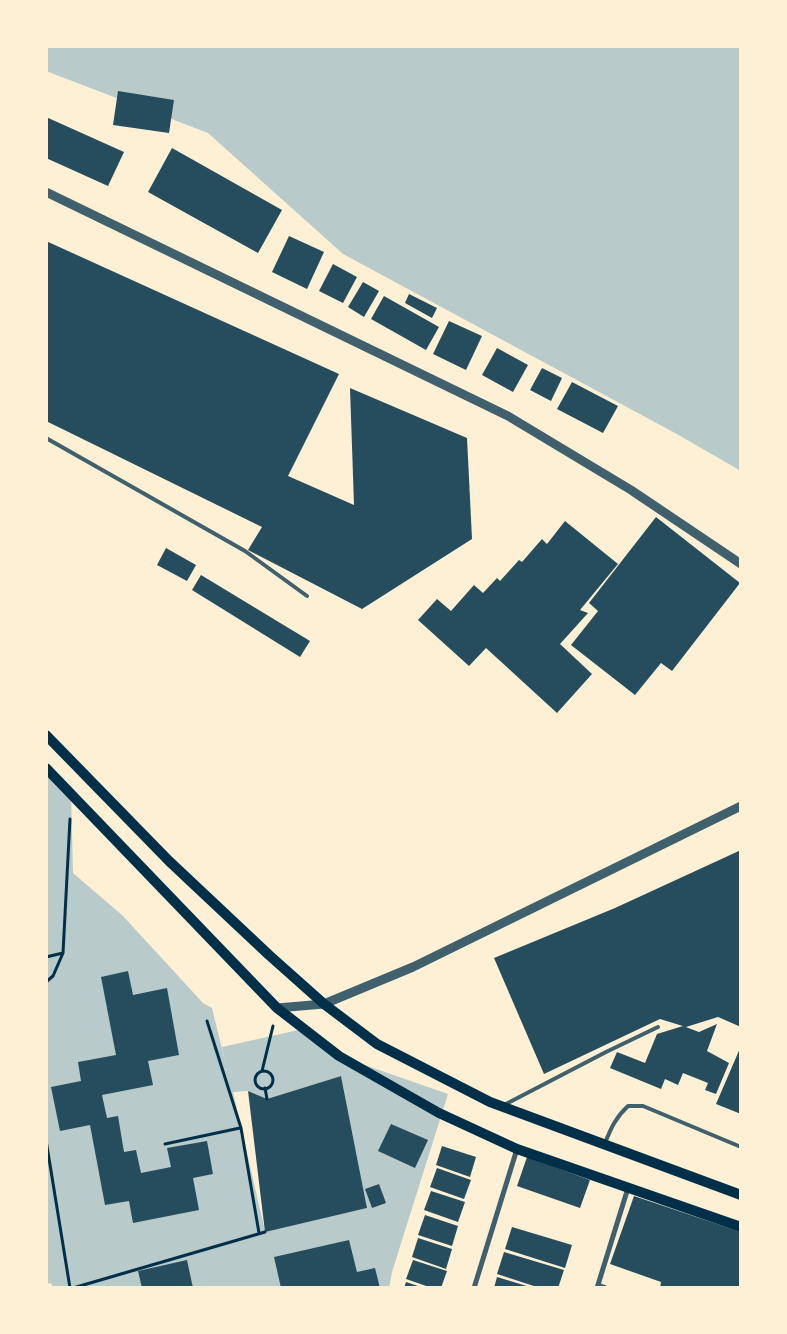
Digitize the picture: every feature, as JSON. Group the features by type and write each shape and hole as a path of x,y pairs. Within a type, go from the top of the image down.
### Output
{"main road":[{"path":"46,735 169,861 324,1004 377,1044 502,1106 741,1195"},
{"path":"46,768 278,1008 339,1056 439,1113 517,1149 741,1227"}],"street":[{"path":"46,192 508,416 631,490 741,564"},
{"path":"278,1008 324,1004 413,967 741,806"},
{"path":"474,1288 517,1149"},
{"path":"606,1288 597,1286 629,1187"}],"lane":[{"path":"46,438 245,550 307,596"},
{"path":"502,1106 658,1027"},
{"path":"604,1145 613,1123 620,1114 628,1106 642,1106 741,1147"}],"path":[{"path":"46,982 53,976 63,953 71,793"},
{"path":"46,957 63,953"},
{"path":"262,1071 269,1072 273,1078 272,1084 265,1088 260,1087 256,1082 256,1076 262,1071 278,1008"},
{"path":"207,1021 241,1128 259,1233"},
{"path":"265,1088 267,1099"},
{"path":"165,1144 241,1128"},
{"path":"46,1140 71,1288 265,1232"}],"shaded area":[{"path":"46,46 741,46 741,471 675,433 343,254 208,133 46,71"},
{"path":"46,767 71,793 73,873 123,916 203,1003 212,1008 226,1065 222,1047 303,1029 339,1056 448,1094 392,1272 389,1288 53,1288 51,1283 46,1284","holes":["341,1076 367,1208 265,1231 233,1092 248,1091 267,1099"]}],"building":[{"path":"118,91 174,100 169,133 113,125"},
{"path":"46,117 124,152 108,186 46,158"},
{"path":"172,148 282,210 258,253 148,192"},
{"path":"289,236 324,252 307,289 272,272"},
{"path":"46,241 339,374 288,476 354,505 350,388 467,438 472,539 362,609 248,550 262,527 46,421"},
{"path":"333,264 357,277 343,303 319,291"},
{"path":"363,282 379,291 364,317 348,307"},
{"path":"409,294 437,308 432,318 405,303"},
{"path":"384,296 439,327 426,350 371,319"},
{"path":"449,321 482,336 466,370 433,354"},
{"path":"497,348 528,365 513,392 482,375"},
{"path":"542,368 562,378 551,401 530,390"},
{"path":"572,382 618,406 603,433 557,409"},
{"path":"656,517 740,583 672,671 661,663 635,695 571,645 598,611 589,603"},
{"path":"565,521 618,564 580,610 588,613 560,644 592,674 557,713 486,648 469,666 418,620 437,599 451,611 474,585 483,593 497,578 500,581 519,560 522,562 542,539 547,544"},
{"path":"166,548 196,565 187,581 157,565"},
{"path":"201,575 310,641 300,657 192,590"},
{"path":"741,850 741,1027 718,1017 686,1027 660,1019 544,1074 494,958 615,908"},
{"path":"128,971 133,995 167,988 179,1055 148,1061 153,1085 102,1095 107,1118 118,1116 124,1152 136,1150 141,1173 171,1167 167,1148 207,1141 213,1174 193,1178 199,1210 133,1223 129,1201 105,1205 90,1125 60,1131 51,1087 81,1081 78,1062 116,1055 101,977"},
{"path":"717,1024 707,1051 729,1063 716,1094 705,1090 708,1083 683,1073 678,1085 665,1079 661,1089 610,1068 617,1052 645,1063 657,1034 683,1026 699,1032"},
{"path":"741,1046 741,1114 716,1104"},
{"path":"341,1076 367,1208 265,1232 248,1091 267,1099"},
{"path":"391,1124 428,1140 415,1168 378,1151"},
{"path":"442,1146 476,1157 470,1177 436,1165"},
{"path":"527,1157 590,1180 580,1208 517,1186"},
{"path":"437,1168 471,1180 464,1199 430,1187"},
{"path":"379,1184 386,1203 372,1208 365,1189"},
{"path":"431,1191 465,1202 458,1222 424,1210"},
{"path":"634,1196 741,1232 741,1268 739,1274 741,1275 741,1288 660,1288 661,1282 610,1264"},
{"path":"425,1215 458,1226 452,1246 418,1235"},
{"path":"512,1227 572,1245 565,1268 505,1249"},
{"path":"418,1238 452,1249 446,1269 412,1257"},
{"path":"349,1240 357,1272 375,1268 380,1288 281,1288 274,1257"},
{"path":"504,1252 564,1270 558,1288 540,1288 497,1274"},
{"path":"187,1260 193,1288 142,1288 138,1271"},
{"path":"413,1260 447,1271 441,1288 432,1288 406,1279"},
{"path":"497,1277 530,1287 530,1288 494,1288"},
{"path":"406,1282 421,1287 421,1288 404,1288"}]}
